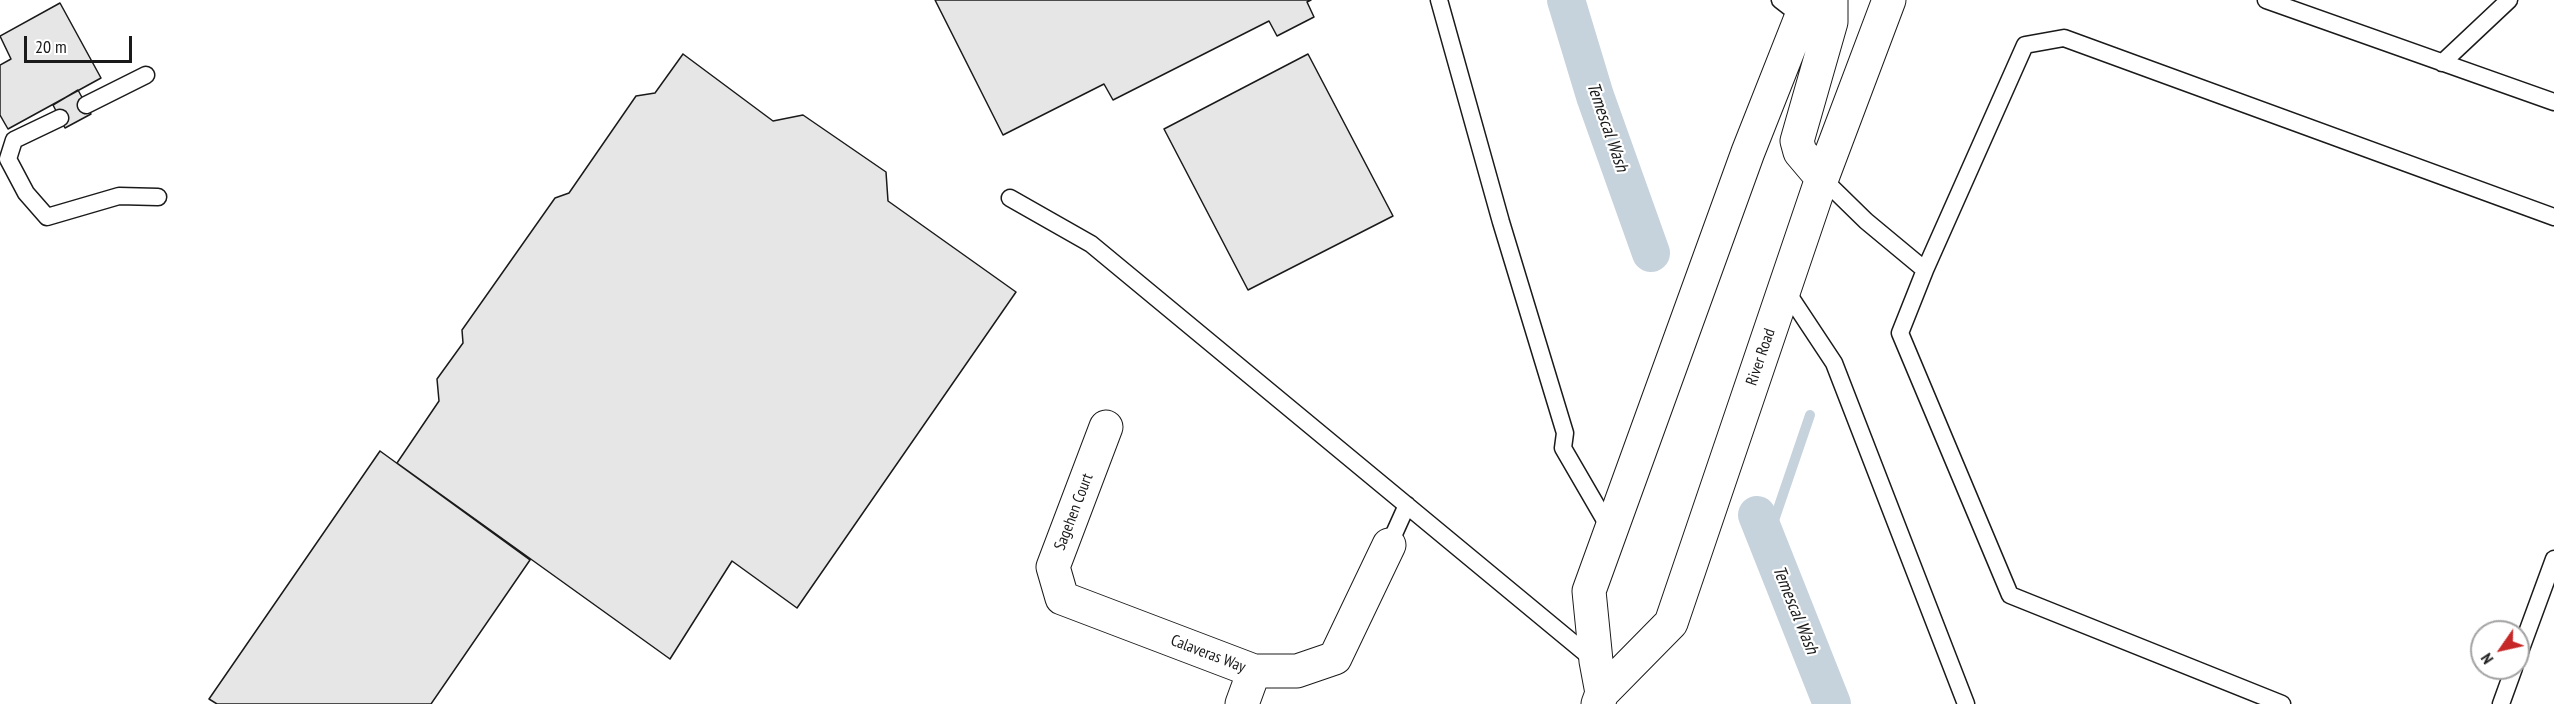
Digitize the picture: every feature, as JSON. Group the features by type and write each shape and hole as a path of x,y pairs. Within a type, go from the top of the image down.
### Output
{"main road":[{"path":"1822,178 1800,152 1797,141 1831,22 1831,0"},
{"name":"River Road","path":"1600,699 1671,623 1822,178 1889,0"},
{"name":"River Road","path":"1600,699 1589,591 1748,152 1796,6"},
{"name":"Sagehen Court","path":"1062,598 1053,567 1106,427"},
{"name":"Calaveras Way","path":"1062,598 1254,671 1297,671 1335,658 1389,545"},
{"path":"1242,704 1254,671"}],"lane":[{"path":"1439,0 1498,211 1565,433 1563,448 1614,525"},
{"path":"2266,0 2554,102"},
{"path":"2442,63 2509,0"},
{"path":"2282,704 2010,595 1900,333 1925,270 2025,45 2064,38 2554,217"},
{"path":"86,105 147,75"},
{"path":"60,118 14,140 8,159 26,193 48,217 119,196 158,197"},
{"path":"1822,178 1866,221 1925,270"},
{"path":"1010,198 1091,244 1596,661"},
{"path":"1785,288 1834,363 1966,704"},
{"name":"Calaveras Way","path":"1389,545 1407,505"},
{"path":"2530,624 2554,559"},
{"path":"2501,704 2510,680"}],"building":[{"path":"935,0 1311,0 1307,2 1314,17 1277,36 1269,21 1113,100 1104,84 1003,135"},
{"path":"60,3 101,78 8,129 0,115 0,65 11,59 0,36"},
{"path":"683,54 773,121 803,115 886,172 888,201 1016,292 797,608 732,561 670,659 397,463 439,401 437,379 463,343 462,330 555,198 569,193 636,96 655,93"},
{"path":"1308,54 1393,216 1248,290 1164,129"},
{"path":"78,90 91,114 65,128 53,105"},
{"path":"380,451 530,560 431,704 217,704 209,699"}],"waterway":[{"name":"Temescal Wash","path":"1566,0 1595,96 1651,253"},
{"path":"1767,541 1810,415"},
{"name":"Temescal Wash","path":"1757,515 1832,704"}]}
